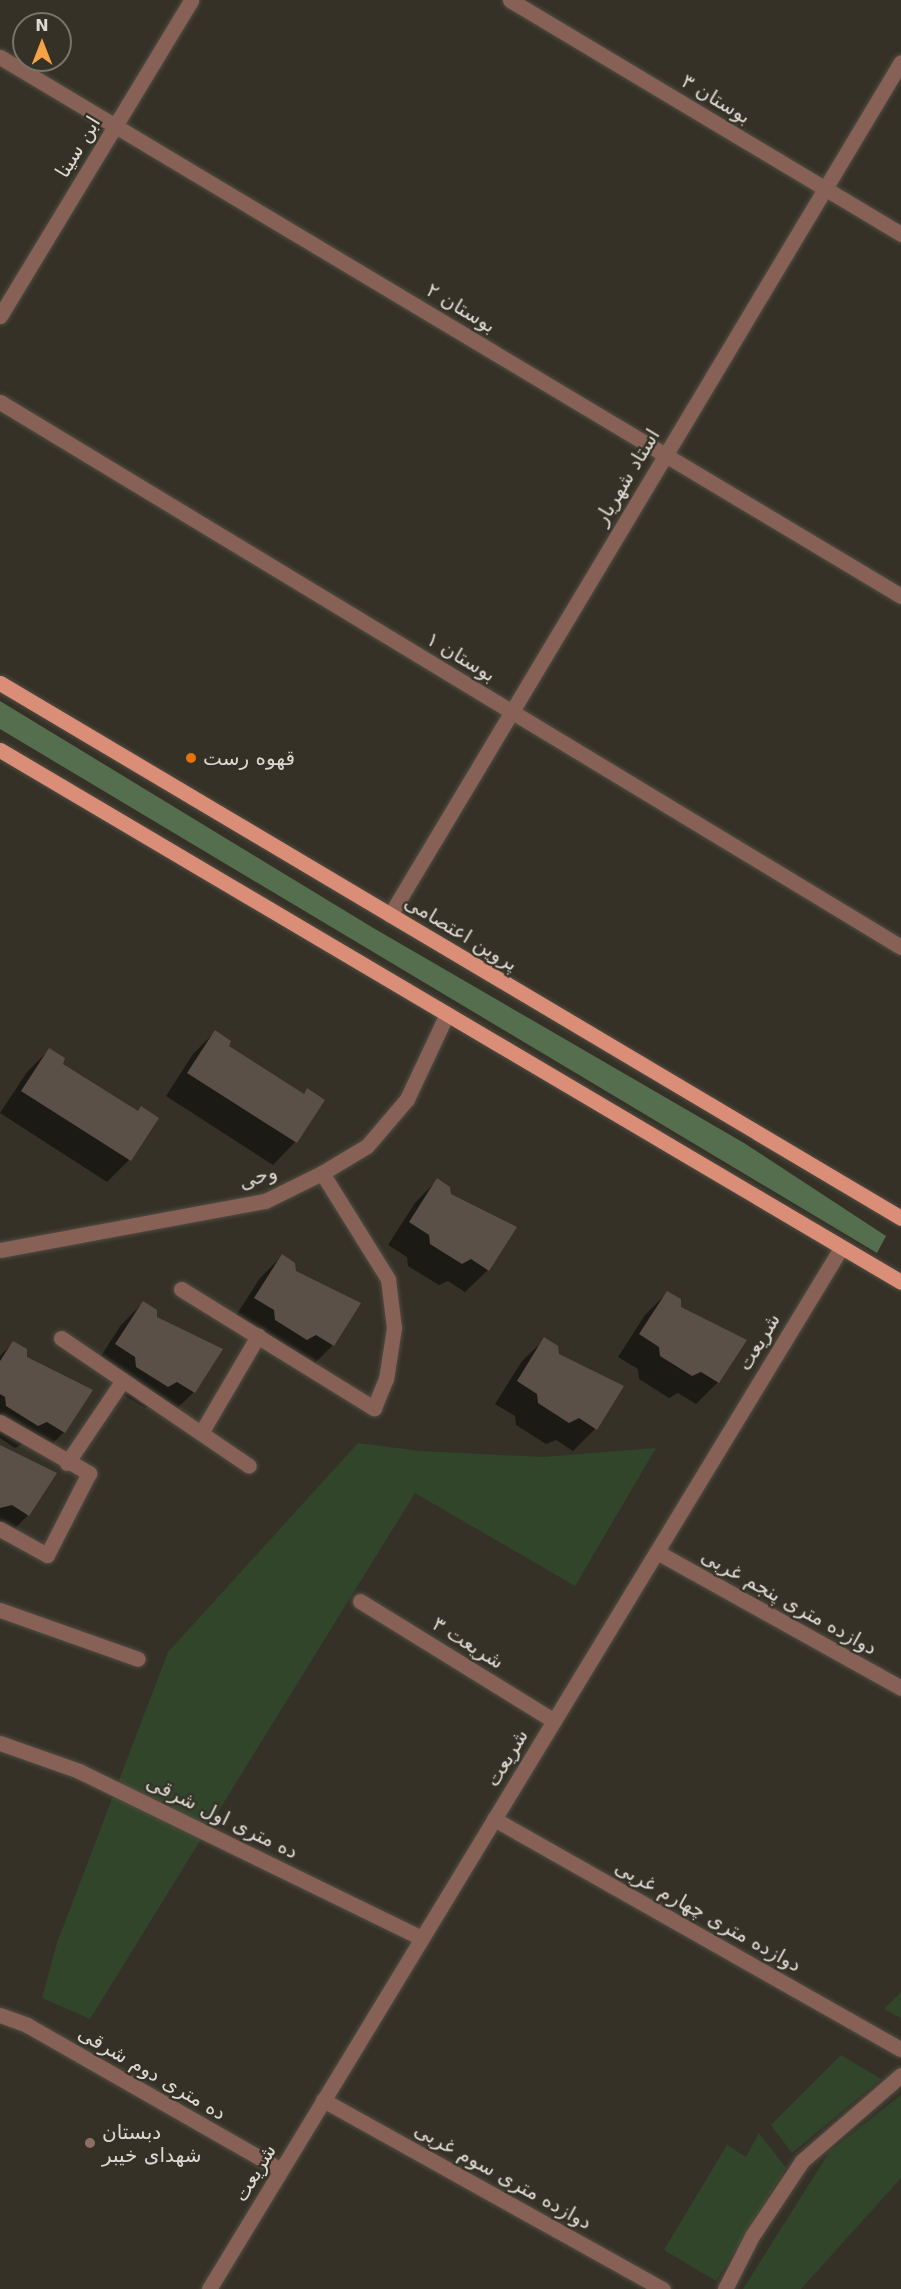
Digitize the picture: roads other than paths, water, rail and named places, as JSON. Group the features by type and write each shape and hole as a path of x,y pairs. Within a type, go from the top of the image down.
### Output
{"main road":[{"name":"پروین اعتصامی","path":"0,683 901,1218"},
{"path":"0,750 901,1282"}],"street":[{"name":"ابن سینا","path":"0,316 191,0"},
{"name":"بوستان ۳","path":"510,0 901,234"},
{"name":"بوستان ۲","path":"0,57 901,596"},
{"name":"استاد شهریار","path":"390,915 901,62"},
{"name":"بوستان ۱","path":"0,402 901,947"},
{"name":"وحی","path":"0,1250 265,1201 322,1173 367,1146 406,1099 447,1014"},
{"path":"181,1288 374,1408 386,1379 394,1328 388,1279 322,1173"},
{"name":"شریعت","path":"209,2289 841,1248"},
{"path":"201,1433 258,1336"},
{"path":"61,1338 249,1466"},
{"path":"67,1463 123,1380"},
{"path":"0,1422 67,1463 88,1473 47,1555 0,1529"},
{"name":"دوازده متری پنجم غربی","path":"657,1552 901,1688"},
{"name":"شریعت ۳","path":"360,1601 554,1721"},
{"path":"0,1610 138,1659"},
{"name":"ده متری اول شرقی","path":"0,1743 79,1771 422,1938"},
{"name":"دوازده متری چهارم غربی","path":"494,1819 901,2049"},
{"name":"ده متری دوم شرقی","path":"0,2015 27,2025 281,2170"},
{"path":"725,2289 752,2236 802,2161 901,2075"},
{"name":"دوازده متری سوم غربی","path":"323,2100 663,2289"}],"place":[{"name":"قهوه رست","path":"191,758"},
{"name":"دبستان شهدای خیبر","path":"90,2143"}]}
